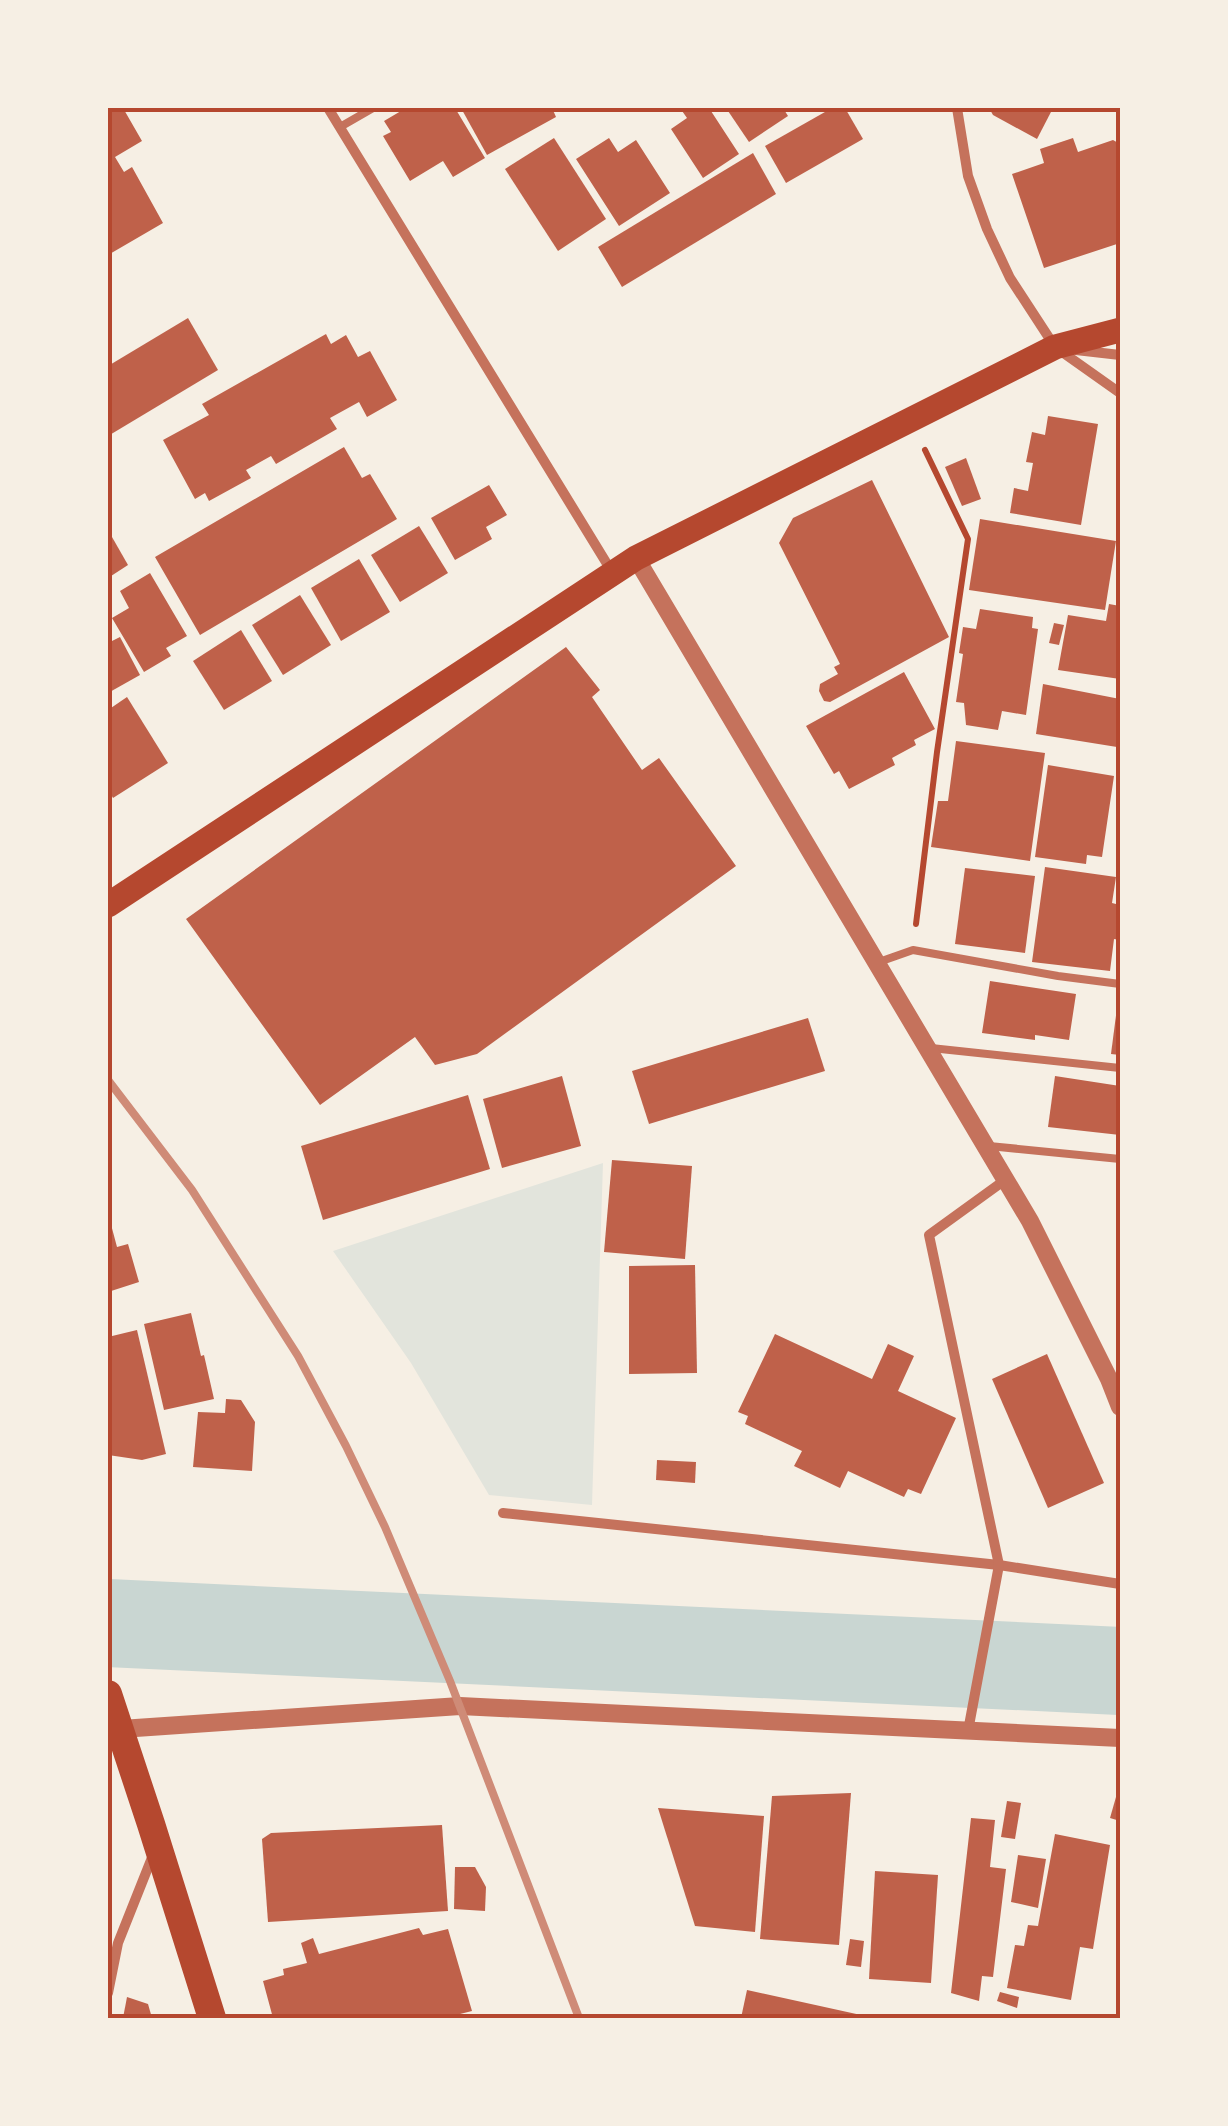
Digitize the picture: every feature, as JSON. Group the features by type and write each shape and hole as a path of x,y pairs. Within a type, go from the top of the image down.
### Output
{"highway":[{"path":"108,1695 114,1729 158,1845 212,2018"}],"main road":[{"path":"108,905 636,558 1056,347 1120,330"}],"street":[{"path":"328,108 612,573"},
{"path":"957,108 968,176 986,229 1010,278 1056,347 1120,393"},
{"path":"1056,347 1120,356"},
{"path":"636,558 1030,1221 1110,1379 1120,1407"},
{"path":"968,1731 999,1566 930,1235 1005,1180"},
{"path":"503,1513 999,1566 1120,1584"},
{"path":"114,1729 460,1706 1120,1738"},
{"path":"108,1993 118,1943 158,1845"}],"lane":[{"path":"340,128 373,108"},
{"path":"876,963 913,950 1120,984"},
{"path":"926,1047 1120,1068"},
{"path":"985,1146 1120,1158"}],"path":[{"path":"911,420 968,539 913,950"}],"shaded area":[{"path":"603,1163 592,1505 489,1495 411,1363 333,1251"}],"building":[{"path":"108,108 123,108 142,141 115,157 124,172 132,167 163,223 108,255"},
{"path":"406,108 455,108 485,158 453,177 443,161 410,181 383,136 391,132 384,121"},
{"path":"461,108 552,108 556,117 487,155"},
{"path":"680,108 709,108 739,154 703,178 671,129 687,118"},
{"path":"726,108 783,108 788,116 749,142"},
{"path":"832,108 845,108 863,139 786,183 765,146"},
{"path":"989,108 1052,110 1037,139 993,115"},
{"path":"554,138 606,219 558,251 505,169"},
{"path":"609,138 618,152 636,140 670,193 619,226 576,159"},
{"path":"1073,138 1078,152 1113,140 1120,144 1120,243 1044,268 1012,174 1044,163 1040,149"},
{"path":"753,153 776,194 622,287 598,247"},
{"path":"188,318 218,370 108,436 108,366"},
{"path":"326,334 331,344 346,335 358,357 370,351 397,400 367,417 359,402 330,418 337,429 276,464 271,456 246,470 251,478 209,501 205,493 195,499 163,440 209,415 202,404"},
{"path":"1048,416 1098,424 1081,525 1010,513 1014,488 1028,491 1033,463 1026,462 1032,432 1045,435"},
{"path":"344,447 362,478 370,474 397,519 200,635 155,557"},
{"path":"966,458 981,499 962,506 945,467"},
{"path":"872,480 949,637 830,702 824,701 820,684 838,674 834,667 840,664 779,543 793,518"},
{"path":"489,485 507,515 486,527 492,539 455,560 431,518"},
{"path":"980,519 1116,541 1105,610 969,590"},
{"path":"419,526 448,573 400,602 371,555"},
{"path":"108,530 128,565 108,578"},
{"path":"359,559 390,612 341,641 311,588"},
{"path":"150,573 187,636 166,648 171,656 144,672 112,618 129,608 120,591"},
{"path":"300,595 331,645 283,675 252,625"},
{"path":"1109,604 1120,606 1120,679 1058,670 1068,615 1106,621"},
{"path":"980,609 1033,617 1032,628 1038,629 1026,715 1002,711 998,730 966,725 964,703 956,702 963,627 976,629"},
{"path":"1054,623 1064,625 1059,645 1049,643"},
{"path":"241,630 272,681 224,710 193,661"},
{"path":"120,637 140,675 108,693 108,643"},
{"path":"566,647 600,690 592,697 642,770 659,758 736,866 477,1054 435,1065 415,1037 320,1105 186,919"},
{"path":"904,672 935,729 892,758 895,765 849,789 839,771 834,774 806,726"},
{"path":"1043,684 1120,699 1117,747 1036,734"},
{"path":"127,697 168,763 113,798 108,789 108,710"},
{"path":"956,741 1045,753 1030,861 931,847 938,801 948,801"},
{"path":"1048,765 1114,776 1102,857 1087,855 1086,864 1035,857"},
{"path":"1045,867 1116,877 1112,903 1120,905 1120,940 1114,939 1110,971 1032,962"},
{"path":"965,868 1035,876 1025,953 955,944"},
{"path":"990,981 1076,994 1069,1040 982,1033"},
{"path":"1120,1000 1120,1055 1111,1054"},
{"path":"808,1018 825,1071 649,1124 632,1071"},
{"path":"562,1076 581,1146 502,1168 483,1099"},
{"path":"1055,1076 1120,1086 1120,1135 1048,1127"},
{"path":"468,1095 490,1169 323,1220 301,1146"},
{"path":"612,1160 692,1166 685,1259 604,1252"},
{"path":"109,1217 117,1247 128,1244 139,1282 108,1292"},
{"path":"695,1265 697,1373 629,1374 629,1266"},
{"path":"191,1313 214,1399 164,1410 144,1324"},
{"path":"137,1330 166,1454 142,1460 108,1455 108,1337"},
{"path":"775,1334 872,1379 888,1344 914,1356 898,1391 956,1418 921,1494 908,1489 904,1497 848,1471 840,1488 794,1466 802,1451 745,1424 748,1416 738,1412"},
{"path":"1047,1354 1104,1483 1048,1508 992,1379"},
{"path":"226,1399 241,1400 255,1422 252,1471 193,1467 198,1412 225,1413"},
{"path":"657,1460 696,1462 695,1483 656,1480"},
{"path":"851,1793 839,1945 760,1939 772,1796"},
{"path":"1116,1797 1120,1798 1120,1821 1110,1818"},
{"path":"1007,1801 1021,1803 1015,1839 1001,1837"},
{"path":"658,1808 764,1816 755,1932 695,1926"},
{"path":"971,1818 995,1820 990,1867 1006,1869 993,1977 982,1976 979,2001 951,1993"},
{"path":"442,1825 448,1911 268,1922 262,1839 271,1833"},
{"path":"1055,1834 1110,1845 1093,1949 1080,1947 1071,2000 1007,1988 1015,1945 1024,1946 1028,1925 1038,1926"},
{"path":"1018,1855 1046,1859 1038,1908 1011,1902"},
{"path":"455,1867 475,1867 486,1887 485,1911 454,1909"},
{"path":"875,1871 938,1875 931,1983 869,1979"},
{"path":"419,1928 423,1935 448,1929 472,2011 444,2018 273,2018 263,1981 284,1975 283,1969 307,1963 301,1943 313,1938 319,1954"},
{"path":"850,1939 864,1941 861,1967 846,1965"},
{"path":"747,1990 870,2017 870,2018 741,2018"},
{"path":"1000,1992 1019,1997 1017,2008 997,2001"},
{"path":"127,1997 148,2004 152,2018 123,2018"}],"waterway":[{"path":"108,1623 1120,1671"}],"railway":[{"path":"108,1080 192,1190 298,1356 346,1446 450,1681 579,2018"}]}
